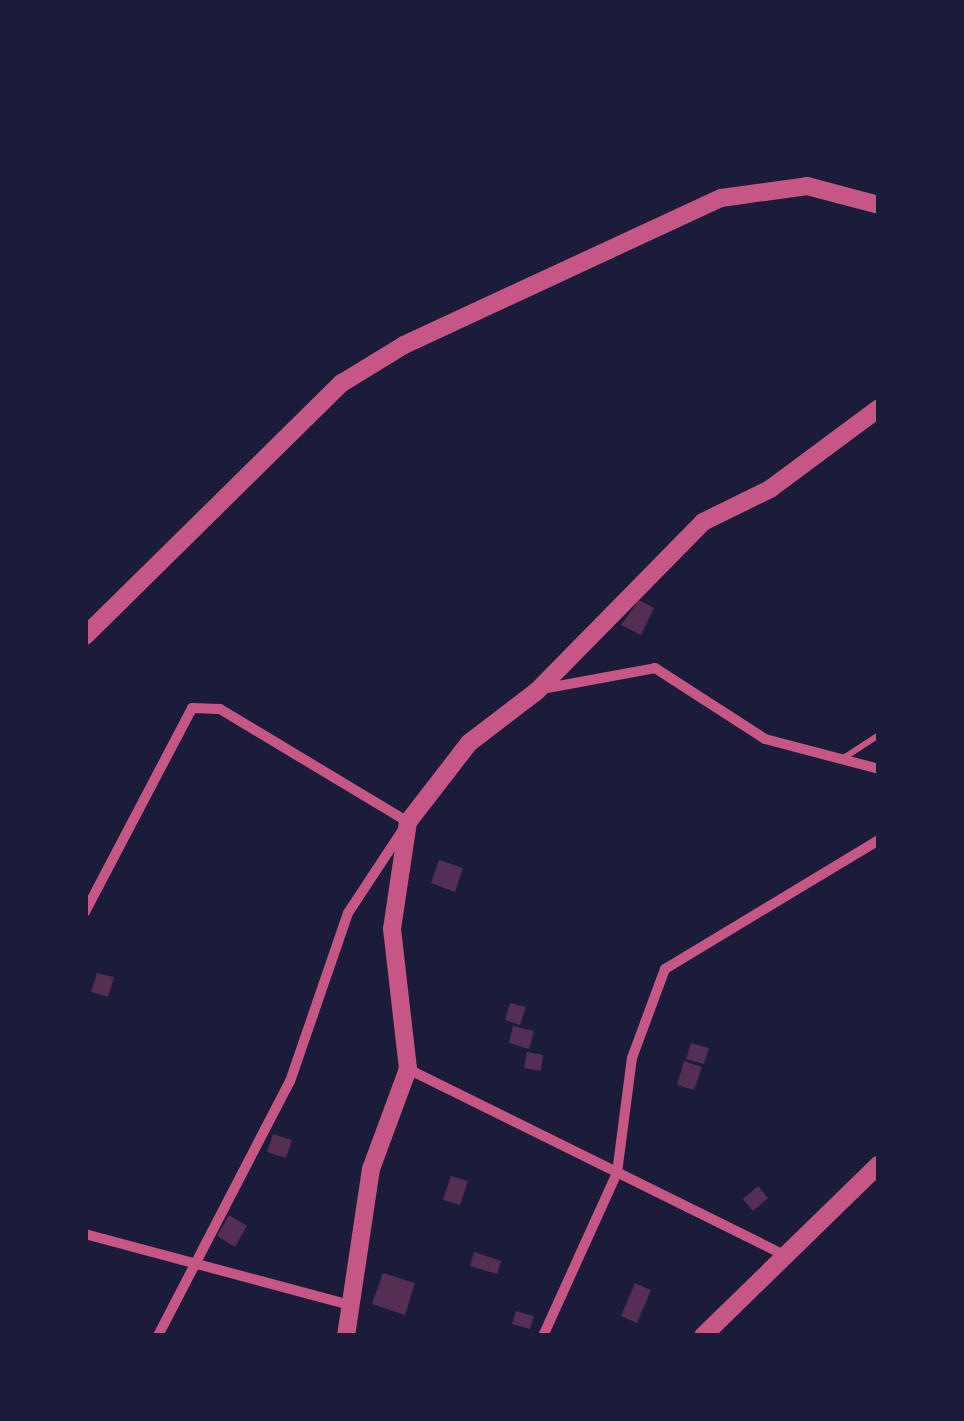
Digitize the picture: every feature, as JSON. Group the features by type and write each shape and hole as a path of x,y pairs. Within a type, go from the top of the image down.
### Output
{"street":[{"path":"85,636 342,383 404,345 721,198 808,186 879,205"},
{"path":"158,1336 192,1260 290,1081 348,913 408,822 469,743 537,691 703,522 770,489 879,408"},
{"path":"537,691 655,668 765,740 879,769"},
{"path":"85,912 192,708 220,709 408,822"},
{"path":"346,1336 346,1304 371,1169 408,1069 392,930 408,822"},
{"path":"542,1336 617,1173 636,1042 665,969 879,840"},
{"path":"408,1069 786,1256"},
{"path":"703,1336 879,1164"},
{"path":"85,1234 346,1304"}],"lane":[{"path":"841,760 879,735"}],"building":[{"path":"639,600 654,608 641,635 621,625"},
{"path":"439,860 463,868 455,892 431,883"},
{"path":"97,973 114,977 108,997 91,992"},
{"path":"510,1003 526,1007 520,1025 505,1020"},
{"path":"513,1026 534,1031 529,1049 509,1043"},
{"path":"691,1043 709,1048 704,1064 686,1059"},
{"path":"527,1052 543,1055 541,1071 524,1068"},
{"path":"684,1061 702,1067 694,1090 677,1085"},
{"path":"273,1134 292,1140 286,1158 267,1152"},
{"path":"451,1176 468,1181 460,1205 443,1200"},
{"path":"758,1186 768,1198 753,1211 743,1199"},
{"path":"229,1215 247,1226 235,1247 217,1236"},
{"path":"474,1252 501,1261 497,1274 470,1266"},
{"path":"383,1273 415,1283 405,1315 372,1304"},
{"path":"635,1283 651,1290 637,1323 621,1316"},
{"path":"516,1311 534,1316 530,1329 512,1324"}]}
